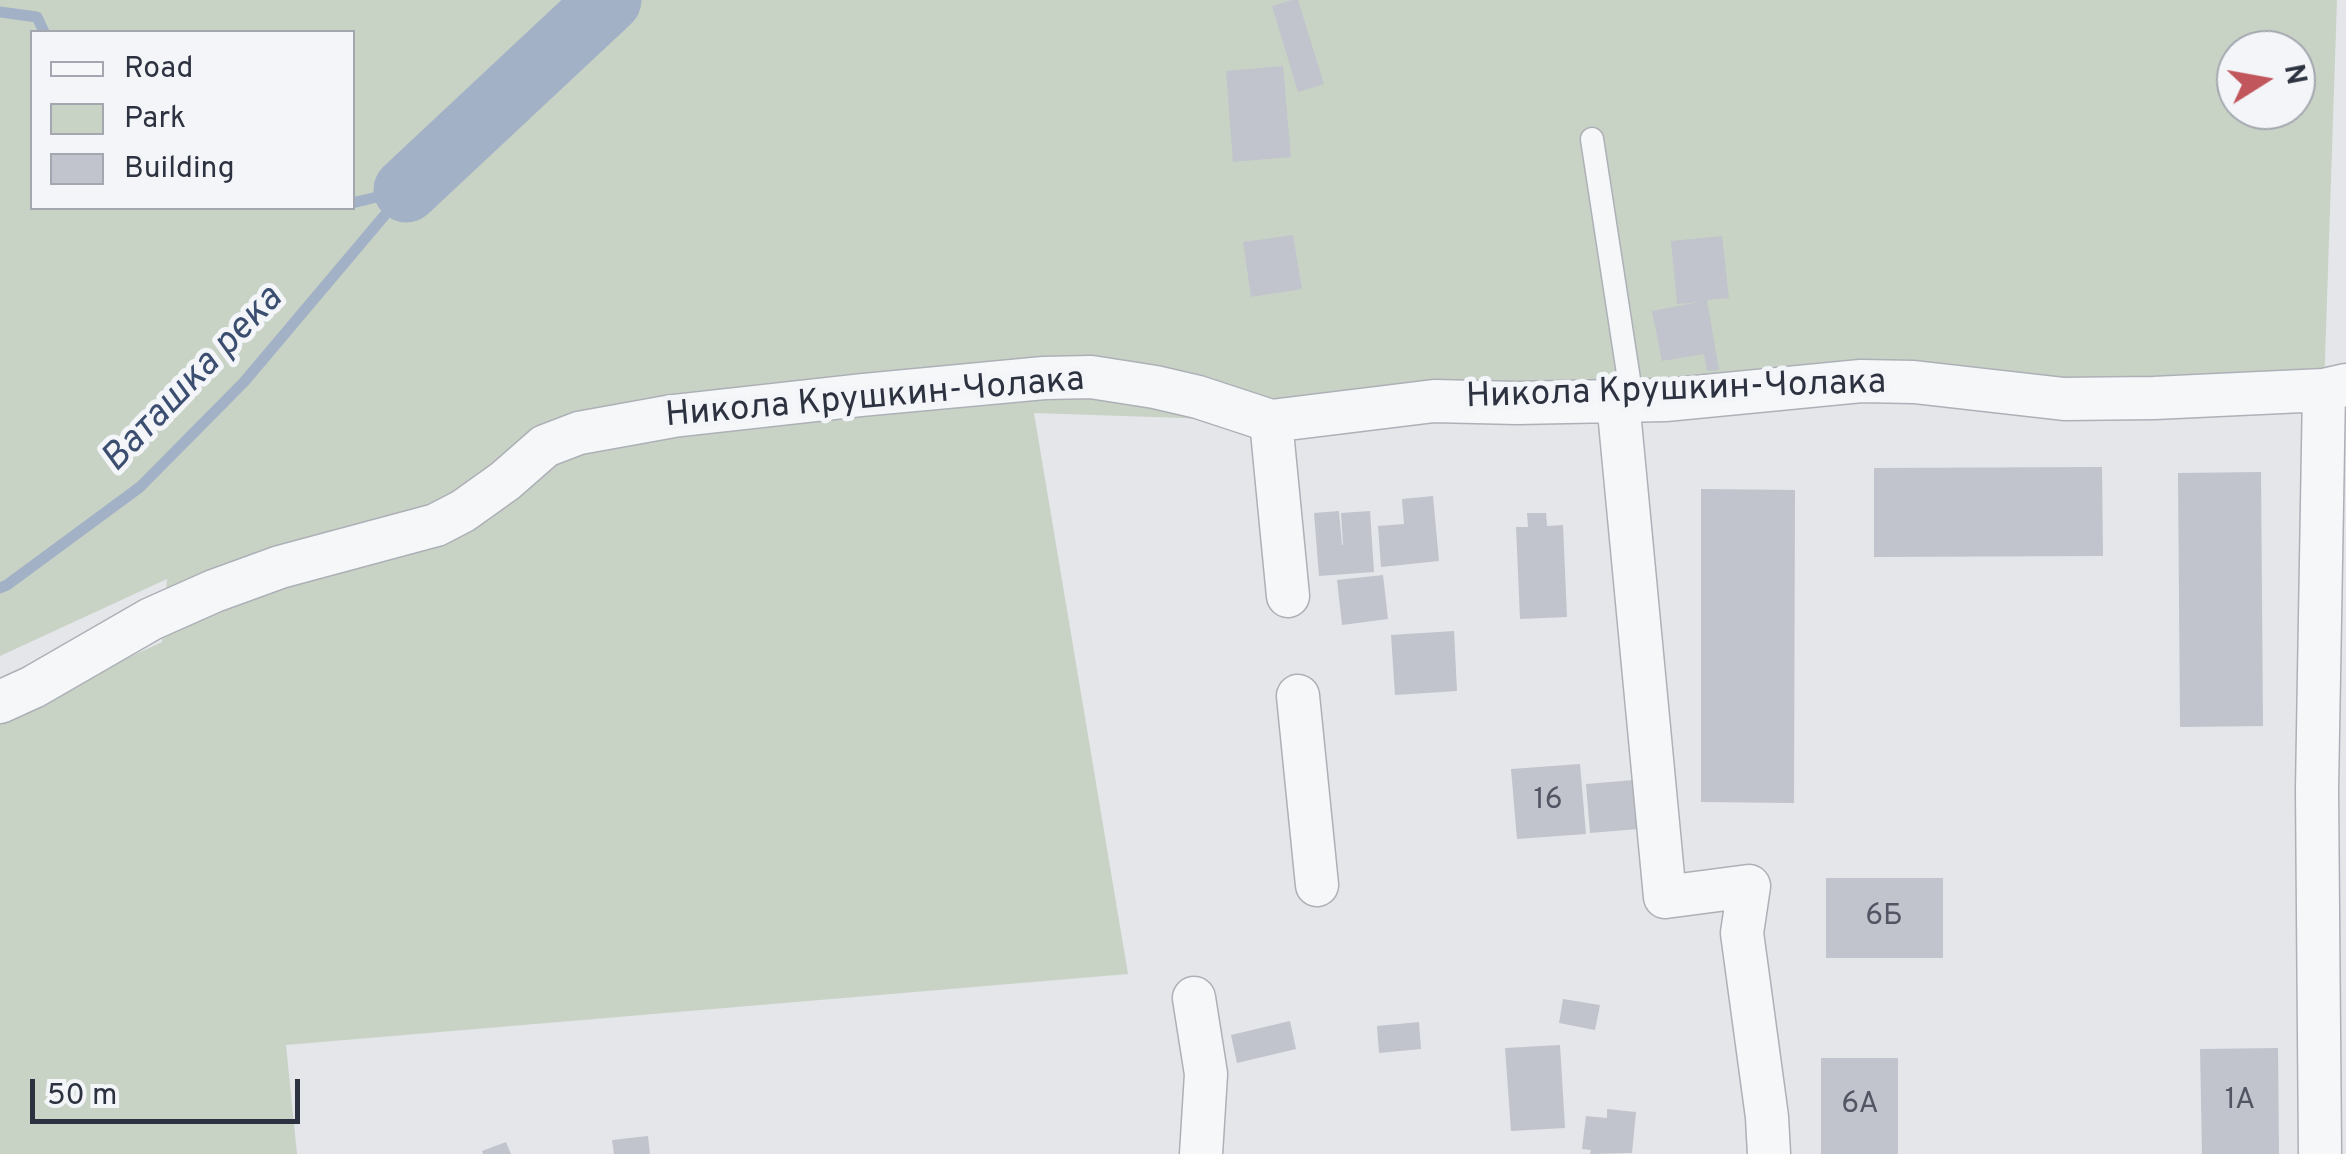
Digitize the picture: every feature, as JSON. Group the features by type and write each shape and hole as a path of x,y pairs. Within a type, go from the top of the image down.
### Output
{"street":[{"name":"Никола Крушкин-Чолака","path":"0,702 151,619 214,591 280,567 436,525 464,511 545,446 580,433 673,416 1044,378 1091,377 1155,386 1271,421 1434,401 1665,400 1860,381 1914,382 2064,399 2335,388"},
{"path":"2320,1154 2332,789 2335,388"},
{"path":"1625,400 1665,896 1749,886 1742,933 1769,1154"},
{"path":"1271,421 1288,596"},
{"path":"1298,696 1317,885"},
{"path":"1194,998 1206,1074 1201,1154"}],"lane":[{"path":"1592,139 1625,400"}],"green space":[{"path":"0,0 2337,0 2324,390 2067,394 1271,421 1034,413 1128,974 286,1045 297,1154 0,1154 0,717 162,642 167,579 0,656"}],"building":[{"path":"1298,0 1324,84 1298,92 1272,6"},
{"path":"1283,66 1291,157 1233,162 1226,71"},
{"path":"1293,235 1302,289 1251,297 1243,242"},
{"path":"1722,236 1729,298 1707,300 1719,370 1707,371 1704,354 1662,361 1652,311 1699,302 1677,304 1671,241"},
{"path":"2102,467 2103,556 1874,557 1874,468"},
{"path":"2261,472 2263,726 2180,727 2178,473"},
{"path":"1701,489 1795,490 1794,803 1701,802"},
{"path":"1433,496 1439,561 1381,567 1378,526 1404,524 1402,499"},
{"path":"1339,511 1343,545 1341,513 1370,511 1374,572 1319,576 1314,513"},
{"path":"1527,513 1546,513 1547,526 1563,525 1567,617 1520,619 1516,527 1528,527"},
{"path":"1383,575 1388,619 1342,625 1337,580"},
{"path":"1454,631 1457,691 1395,695 1391,635"},
{"path":"1580,764 1586,834 1517,839 1511,769"},
{"path":"1634,780 1638,829 1590,833 1586,784"},
{"path":"1826,878 1943,878 1943,958 1826,958"},
{"path":"1563,999 1600,1005 1595,1030 1559,1023"},
{"path":"1290,1021 1296,1049 1237,1063 1231,1035"},
{"path":"1419,1022 1421,1049 1379,1053 1377,1026"},
{"path":"1560,1045 1565,1128 1511,1131 1505,1048"},
{"path":"2278,1048 2279,1154 2202,1154 2200,1049"},
{"path":"1821,1058 1898,1058 1898,1154 1821,1154"},
{"path":"1607,1109 1636,1112 1632,1153 1590,1154 1591,1150 1582,1149 1586,1116 1607,1118"},
{"path":"648,1136 650,1154 614,1154 612,1140"},
{"path":"506,1142 511,1154 483,1154 482,1151"}],"waterway":[{"path":"406,190 609,0"},
{"path":"0,12 37,17 43,30"},
{"path":"355,202 406,190"},
{"name":"Ваташка река","path":"0,588 140,487 244,382 406,190"}]}
